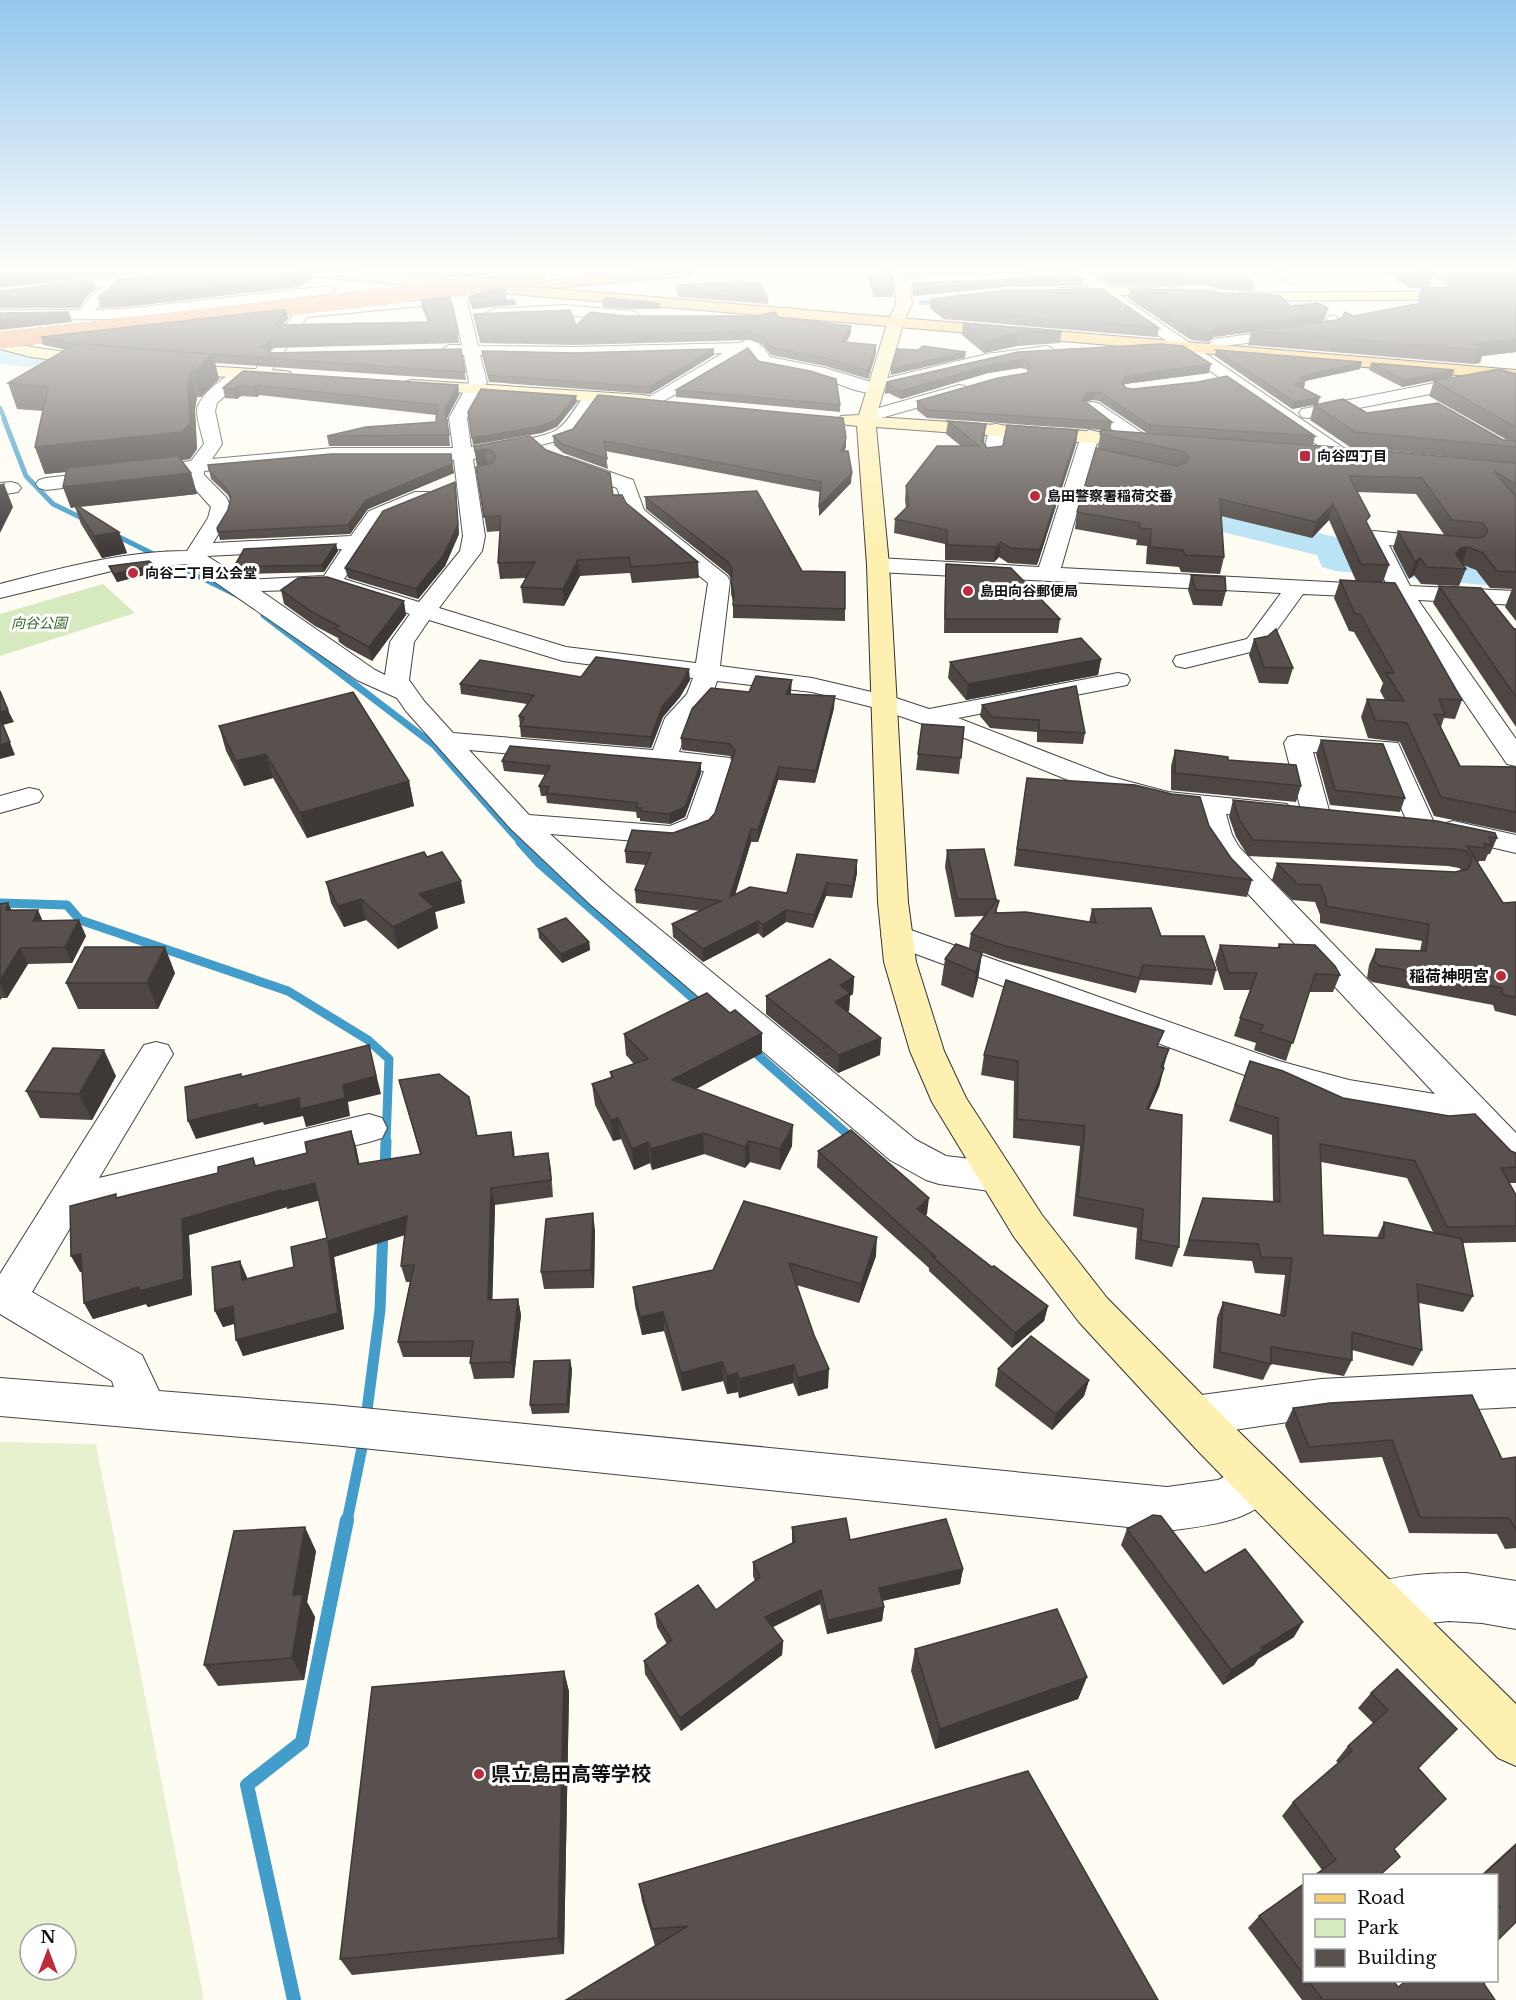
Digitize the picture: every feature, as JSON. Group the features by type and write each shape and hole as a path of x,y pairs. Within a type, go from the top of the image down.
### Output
{"main road":[{"path":"1400,365 1510,375"}],"street":[{"path":"260,375 267,365"},
{"path":"474,365 478,382 458,418 454,476 474,536 471,551 410,628 402,642 398,680 406,693 415,706 521,823 600,897 903,1150 939,1170 997,1177"},
{"path":"655,401 714,365"},
{"path":"786,365 825,373 851,383 864,406"},
{"path":"878,365 864,406 878,565 893,902 900,962 910,1001 927,1052 950,1102 1028,1226 1093,1310 1194,1416 1516,1740"},
{"path":"864,406 981,365"},
{"path":"1213,365 1345,455"},
{"path":"159,368 236,377 260,375 296,377"},
{"path":"1288,417 1510,375"},
{"path":"1207,381 1229,376"},
{"path":"190,555 218,518 221,507 219,501 195,477 194,471 213,444 206,411 208,403 236,377"},
{"path":"392,383 471,394 681,404"},
{"path":"864,406 975,386"},
{"path":"1409,394 1427,405"},
{"path":"331,582 376,515 454,476 544,449 565,433 590,400"},
{"path":"864,406 1087,445 1140,440 1163,442"},
{"path":"1092,406 1140,440"},
{"path":"992,455 996,429"},
{"path":"1087,445 1107,459"},
{"path":"1048,574 1087,445"},
{"path":"544,449 626,484 635,513 718,581 707,673 699,696 678,718 663,759"},
{"path":"1311,453 1368,457"},
{"path":"46,484 333,454 454,476"},
{"path":"1457,546 1374,537 1402,593 1516,758"},
{"path":"0,591 88,567 190,555 358,542"},
{"path":"190,555 241,587 366,675 406,693"},
{"path":"878,565 1516,598"},
{"path":"1463,572 1480,597 1502,622"},
{"path":"241,587 260,584 331,582 563,654 812,685 884,702 976,733 1098,782 1168,800 1328,815 1297,743 1389,749 1409,824 1467,832 1516,844"},
{"path":"1185,662 1255,644 1296,587"},
{"path":"928,717 1118,680"},
{"path":"448,740 720,764 699,824 673,835 521,823"},
{"path":"0,805 28,796"},
{"path":"1210,803 1213,827 1218,841 1238,867 1516,1156"},
{"path":"1238,867 1273,868"},
{"path":"897,936 1270,1071 1349,1093 1476,1114"},
{"path":"146,1409 127,1368 7,1298 156,1054"},
{"path":"64,1202 369,1128"},
{"path":"1194,1416 1321,1398 1516,1388"},
{"path":"0,1397 396,1431 1167,1509 1225,1501 1258,1481"},
{"path":"1381,1604 1432,1596 1492,1598 1516,1605"}],"green space":[{"name":"向谷公園","path":"103,584 135,613 0,656 0,614"},
{"path":"0,1442 96,1444 204,2000 0,2000"}],"building":[{"path":"39,365 201,365 194,372 190,372 188,385 190,423 182,432 35,447 48,387 8,383"},
{"path":"370,365 464,365 465,372"},
{"path":"486,365 686,365 649,387 488,375"},
{"path":"718,365 781,365 836,379 840,405 676,390"},
{"path":"850,365 870,365 868,371"},
{"path":"892,365 907,365 891,369"},
{"path":"960,365 988,365 901,391 889,385 886,386 887,382"},
{"path":"1202,365 1126,376 1122,383 1126,388 1133,389 1198,382 1227,376 1315,436 1149,425 1101,393 1094,392 1086,393 1083,400 1112,422 928,410 917,401 998,378 1027,373 1031,366"},
{"path":"1239,365 1348,365 1299,377 1305,381 1294,384 1320,397 1294,402"},
{"path":"1376,365 1454,370 1404,380"},
{"path":"1499,369 1516,374 1516,427 1434,381"},
{"path":"243,371 458,385 445,408 449,435 327,436 366,427 436,422 437,405 256,385 254,387 238,386 234,389 223,388"},
{"path":"481,389 576,396 556,420 541,426 472,438 468,412"},
{"path":"598,395 843,418 846,438 841,451 848,451 852,473 819,506 821,482 604,441 607,459 562,444 553,436 573,429"},
{"path":"1343,399 1367,413 1438,403 1503,440 1516,441 1516,447 1355,432 1314,405"},
{"path":"948,421 986,424 982,441 987,448 1003,446 1007,425 1078,430 1040,550 1010,548 1001,542 996,547 947,545 947,530 895,519 909,505 906,486 937,446 979,446"},
{"path":"1101,430 1516,463 1516,484 1494,471 1516,497 1516,572 1497,571 1483,553 1468,547 1461,548 1456,554 1466,569 1427,567 1420,558 1415,562 1398,531 1475,538 1484,537 1488,531 1483,523 1452,520 1422,478 1349,476 1370,516 1366,521 1389,565 1361,564 1333,504 1316,522 1220,499 1224,557 1185,555 1183,550 1150,547 1151,529 1139,528 1140,523 1077,512 1096,448 1177,466 1186,463 1189,457 1185,452 1100,434"},
{"path":"530,436 546,450 610,473 613,495 622,495 626,503 698,562 631,567 629,557 578,560 563,589 521,587 535,562 498,563 501,516 484,517 476,467 492,463 496,456 492,451 485,449 475,451 474,446"},
{"path":"331,454 451,454 452,464 366,500 348,525 218,532 217,528 228,510 231,497 209,470 208,465"},
{"path":"178,456 191,473 63,487 67,468"},
{"path":"455,482 458,524 443,556 416,589 345,568 383,511"},
{"path":"757,491 802,571 845,572 845,609 733,605 732,569 728,562 645,497"},
{"path":"73,503 119,532 94,536"},
{"path":"336,544 322,565 238,567 235,565 244,549"},
{"path":"149,561 154,565 114,574 109,566"},
{"path":"946,564 1011,568 1060,619 945,619"},
{"path":"1191,575 1225,577 1226,591 1196,590"},
{"path":"327,577 404,601 369,647 335,628 339,626 312,612 281,590 298,578"},
{"path":"1340,580 1395,583 1462,700 1439,699 1445,715 1434,714 1460,766 1516,767 1516,812 1441,797 1407,723 1375,720 1367,699 1404,701 1386,673 1394,673 1360,614 1355,614"},
{"path":"1439,586 1481,588 1516,629 1516,697"},
{"path":"1276,629 1293,668 1264,667 1254,639 1268,636"},
{"path":"1081,638 1101,659 968,684 950,662"},
{"path":"596,657 689,669 680,686 662,707 651,737 520,726 524,717 519,716 534,695 460,684 480,660 581,677"},
{"path":"756,676 792,680 786,694 835,696 816,771 779,767 758,830 751,829 730,897 750,887 787,893 797,854 857,860 853,886 827,883 814,915 786,910 763,925 758,921 703,949 672,924 721,901 635,890 651,853 625,851 632,830 673,833 709,820 715,813 735,751 730,744 681,738 692,709 711,688 749,692"},
{"path":"1076,686 1085,733 1039,730 1039,720 992,717 982,705"},
{"path":"0,691 8,710 0,712"},
{"path":"353,692 409,781 300,813 266,754 236,761 219,726"},
{"path":"0,718 10,742 0,745"},
{"path":"922,724 964,727 961,758 918,754"},
{"path":"1321,740 1383,744 1405,798 1335,790"},
{"path":"510,746 701,763 685,807 669,814 640,811 641,808 636,808 638,803 546,793 549,787 539,786 550,766 502,761"},
{"path":"1175,750 1228,757 1228,760 1296,765 1301,786 1175,773"},
{"path":"1027,778 1135,785 1172,794 1200,797 1209,826 1231,858 1252,880 1017,849"},
{"path":"1233,800 1437,821 1495,833 1497,838 1489,837 1492,845 1484,844 1485,848 1467,846 1503,903 1516,902 1516,997 1503,995 1502,988 1378,965 1374,961 1376,949 1426,951 1429,924 1326,906 1326,899 1320,885 1297,884 1277,863 1455,872 1468,869 1472,860 1467,851 1253,840 1240,821"},
{"path":"984,849 996,899 957,899 947,850"},
{"path":"424,852 427,857 442,852 461,881 419,894 434,907 393,927 361,899 338,906 326,882"},
{"path":"997,900 999,901 995,913 1026,912 1096,923 1092,909 1151,908 1161,936 1204,936 1216,970 1143,965 1139,978 1005,946 971,934"},
{"path":"8,903 6,910 38,910 33,921 79,920 65,947 20,948 0,981 0,904"},
{"path":"566,918 589,942 561,954 538,929"},
{"path":"956,944 982,953 976,972 945,959"},
{"path":"1279,944 1315,945 1335,966 1340,975 1315,974 1293,1043 1260,1032 1263,1025 1240,1018 1257,973 1229,973 1220,945 1280,948"},
{"path":"85,947 165,947 147,983 66,983"},
{"path":"830,959 854,977 840,985 850,993 835,1002 881,1038 839,1055 766,996"},
{"path":"1006,980 1164,1031 1157,1046 1169,1049 1161,1067 1164,1068 1147,1109 1182,1115 1179,1247 1141,1240 1143,1209 1078,1197 1085,1126 1017,1119 1018,1061 984,1055"},
{"path":"707,993 730,1013 735,1010 762,1033 672,1080 793,1125 780,1149 749,1141 745,1147 703,1133 651,1149 648,1142 632,1149 618,1118 611,1120 592,1084 613,1077 610,1072 648,1059 624,1034"},
{"path":"369,1045 376,1076 343,1085 345,1098 300,1109 299,1098 258,1108 257,1104 188,1121 185,1087 241,1074 241,1077"},
{"path":"53,1048 104,1050 79,1094 26,1091"},
{"path":"1250,1061 1283,1071 1343,1098 1449,1116 1475,1114 1511,1151 1516,1153 1516,1167 1501,1168 1516,1195 1516,1226 1447,1227 1415,1161 1320,1144 1323,1235 1384,1238 1384,1222 1462,1239 1473,1296 1417,1284 1422,1350 1352,1332 1352,1360 1271,1347 1271,1364 1220,1352 1223,1302 1285,1316 1292,1258 1261,1257 1258,1244 1189,1240 1203,1198 1280,1202 1278,1118 1235,1105"},
{"path":"439,1074 469,1097 477,1136 511,1132 513,1157 548,1153 551,1180 491,1188 488,1300 518,1299 511,1362 470,1363 473,1341 398,1342 414,1265 401,1266 407,1216 328,1241 338,1313 236,1340 233,1306 215,1311 212,1267 240,1261 242,1280 294,1267 291,1247 327,1238 315,1183 281,1192 281,1190 182,1219 184,1279 139,1291 139,1287 84,1303 81,1254 71,1256 70,1206 116,1194 116,1198 218,1173 218,1167 253,1158 255,1166 307,1153 305,1142 351,1131 358,1164 421,1154 399,1080"},
{"path":"851,1130 929,1198 917,1209 992,1267 994,1266 1048,1306 1015,1333 931,1255 936,1257 818,1151"},
{"path":"744,1201 877,1237 861,1284 789,1263 814,1335 829,1369 798,1378 794,1365 739,1379 737,1373 727,1376 722,1362 681,1373 663,1312 640,1317 633,1287 713,1270"},
{"path":"593,1213 591,1270 541,1272 546,1219"},
{"path":"1031,1336 1089,1380 1056,1414 998,1369"},
{"path":"570,1360 567,1404 530,1405 534,1361"},
{"path":"1472,1395 1502,1459 1516,1457 1516,1530 1509,1518 1420,1517 1392,1440 1309,1447 1293,1408 1330,1403"},
{"path":"1153,1515 1161,1516 1205,1573 1245,1549 1303,1622 1231,1670 1127,1529"},
{"path":"846,1518 850,1540 946,1519 963,1569 879,1588 884,1607 828,1620 821,1590 765,1617 783,1641 680,1718 644,1661 672,1640 655,1614 698,1585 716,1610 760,1577 753,1562 795,1542 792,1527"},
{"path":"305,1527 293,1595 303,1594 292,1658 204,1665 234,1531"},
{"path":"1057,1609 1087,1677 940,1729 915,1649"},
{"path":"1397,1669 1457,1729 1418,1768 1446,1799 1394,1849 1400,1857 1381,1874 1316,1874 1336,1860 1293,1802 1352,1751 1348,1746 1388,1710 1371,1693"},
{"path":"564,1671 558,1938 340,1959 372,1687"},
{"path":"1028,1771 1158,2000 566,2000 688,1926 652,1929 639,1884"},
{"path":"1516,1845 1516,1922 1498,1940 1498,1909 1500,1907 1498,1904 1498,1874 1484,1874"},
{"path":"1303,1884 1303,1973 1259,1916"},
{"path":"1310,1982 1394,1982 1398,1987 1404,1982 1485,1982 1484,1984 1495,2000 1323,2000"}],"waterway":[{"path":"95,365 193,376 654,407"},
{"path":"0,408 5,420"},
{"path":"4,419 26,476 53,504 88,521"},
{"path":"1144,502 1335,548 1336,559 1516,576"},
{"path":"111,533 238,596"},
{"path":"264,615 434,745 521,843"},
{"path":"520,842 539,863 702,1006"},
{"path":"0,903 67,905 80,920 288,991 368,1040 389,1059 386,1142"},
{"path":"751,1049 855,1141"},
{"path":"385,1170 386,1141"},
{"path":"366,1418 380,1310 383,1229"},
{"path":"347,1521 364,1438"},
{"path":"294,2000 247,1785 302,1742 347,1520"}],"place":[{"name":"向谷四丁目","path":"1305,456"},
{"name":"島田警察署稲荷交番","path":"1035,496"},
{"name":"向谷二丁目公会堂","path":"133,573"},
{"name":"島田向谷郵便局","path":"968,591"},
{"name":"稲荷神明宮","path":"1501,976"},
{"name":"県立島田高等学校","path":"479,1774"}]}
